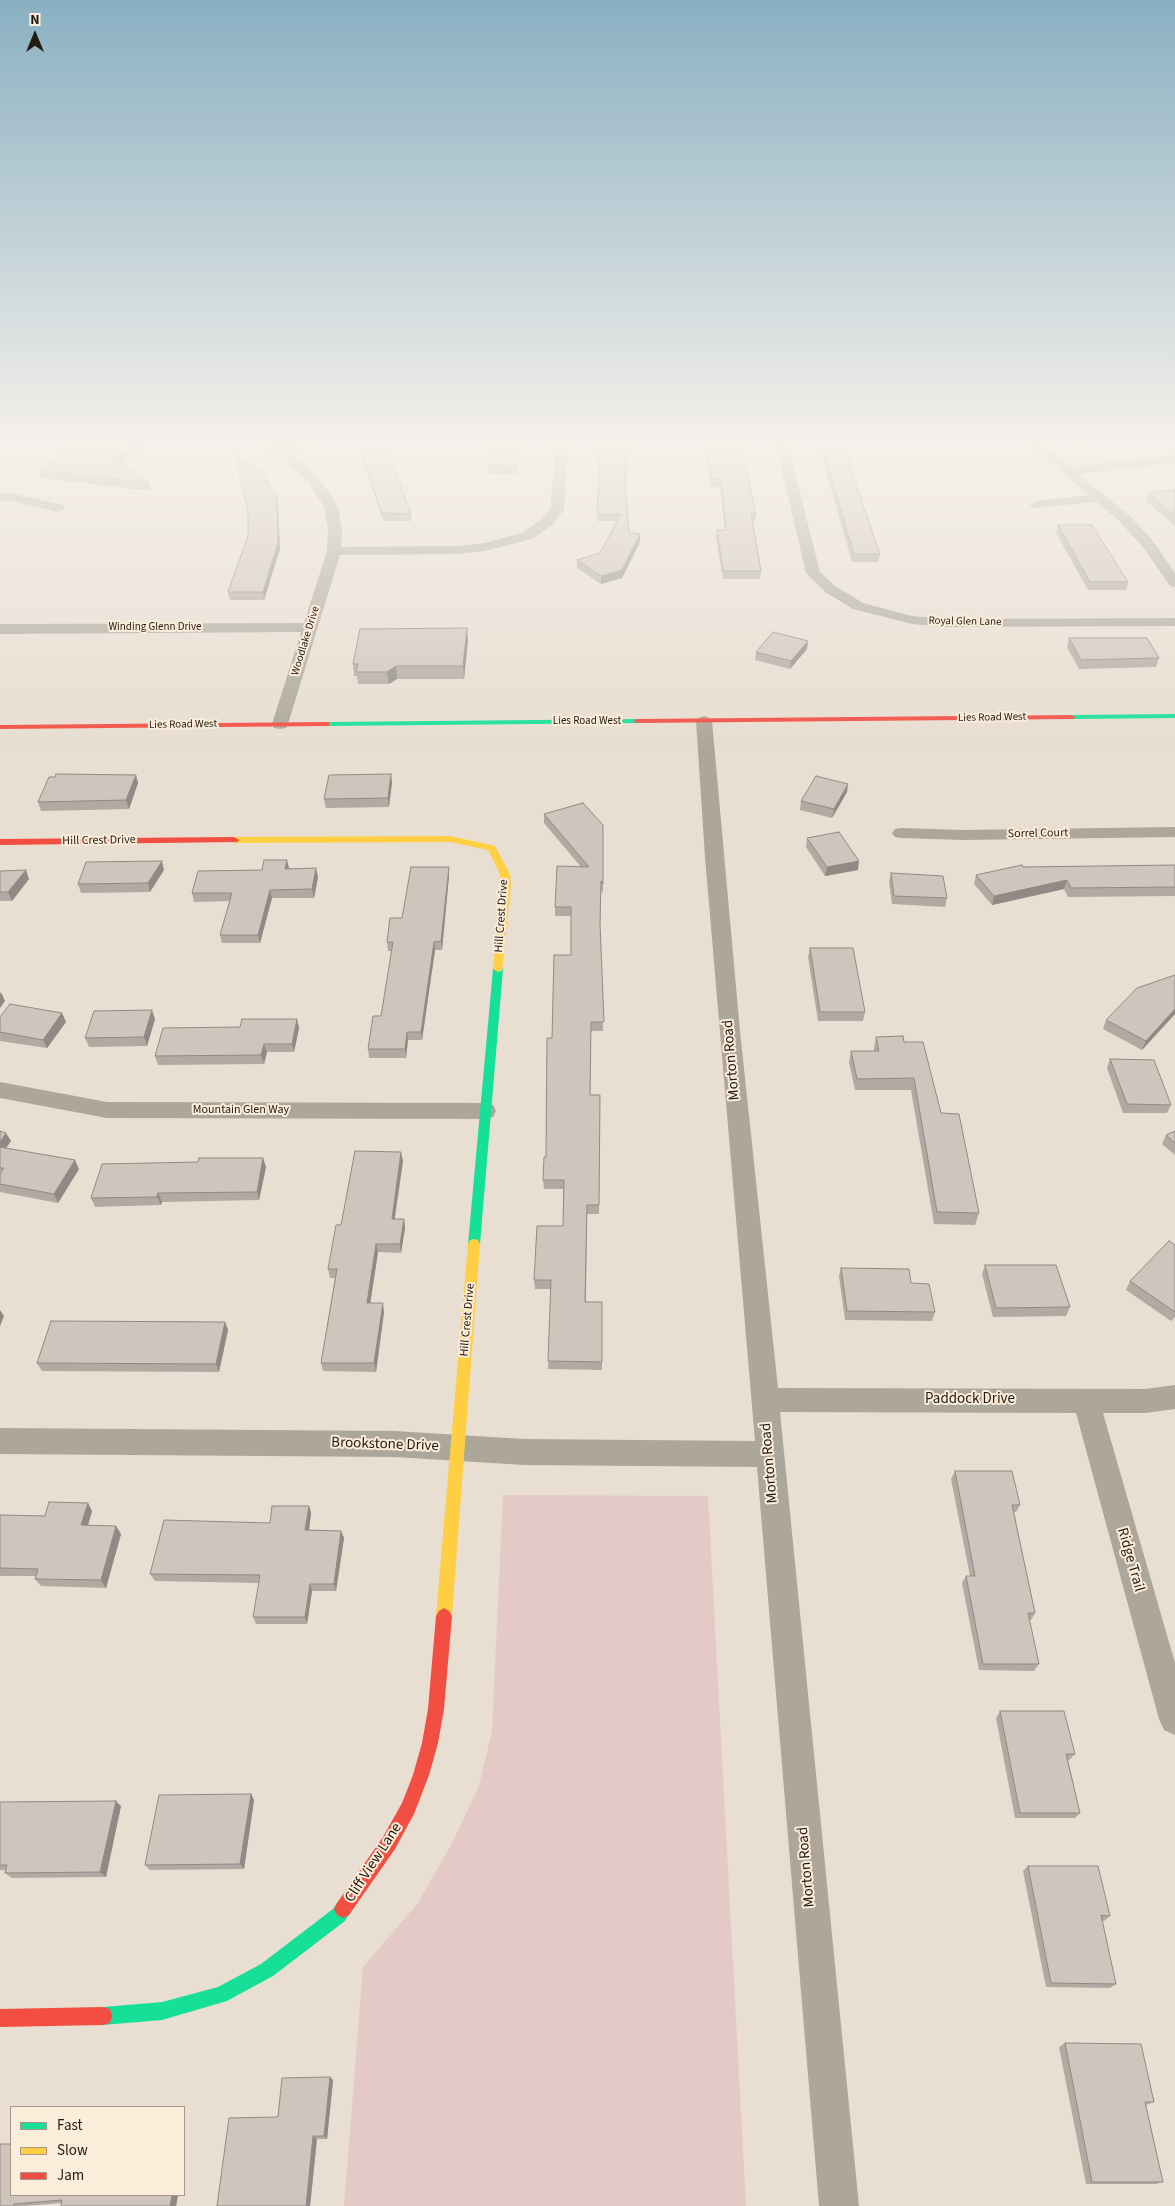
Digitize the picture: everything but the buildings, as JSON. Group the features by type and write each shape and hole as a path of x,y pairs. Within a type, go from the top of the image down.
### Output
{"street":[{"name":"Woodlake Drive","path":"280,724 334,551 334,544"},
{"path":"334,551 458,550 497,544"},
{"name":"Royal Glen Lane","path":"806,544 813,573 830,589 858,606 904,618 946,623 1175,622"},
{"path":"1148,544 1175,583"},
{"name":"Winding Glenn Drive","path":"0,629 310,627"},
{"name":"Lies Road West","path":"0,727 1175,716"},
{"name":"Morton Road","path":"704,721 729,1031 839,2206"},
{"name":"Sorrel Court","path":"901,833 963,835 1175,832"},
{"name":"Hill Crest Drive","path":"0,842 432,838 461,841 492,848 505,874 506,886 457,1448"},
{"name":"Mountain Glen Way","path":"0,1090 107,1110 485,1111"},
{"name":"Paddock Drive","path":"765,1400 1145,1401 1175,1397"},
{"name":"Ridge Trail","path":"1086,1401 1175,1719"},
{"name":"Brookstone Drive","path":"0,1441 395,1444 524,1452 769,1454"},
{"name":"Cliff View Lane","path":"0,2018 118,2016 162,2011 221,1995 267,1970 339,1915 389,1844 411,1800 421,1775 430,1743 436,1709 457,1448"}],"shaded area":[{"path":"503,1495 708,1496 746,2206 344,2206 363,1967 418,1903 452,1843 479,1786 492,1731"}],"traffic: fast":[{"path":"1071,717 1175,716"},
{"path":"326,724 637,721"},
{"path":"474,1244 498,969"},
{"path":"103,2016 162,2011 221,1995 267,1970 339,1915 343,1909"}],"traffic: slow":[{"path":"234,840 450,839 492,848 505,874 506,885 498,969"},
{"path":"444,1616 474,1244"}],"traffic: jam":[{"path":"637,721 1071,717"},
{"path":"0,727 326,724"},
{"path":"0,842 234,840"},
{"path":"343,1909 389,1843 408,1808 421,1775 430,1743 436,1709 444,1616"},
{"path":"0,2018 103,2016"}]}
